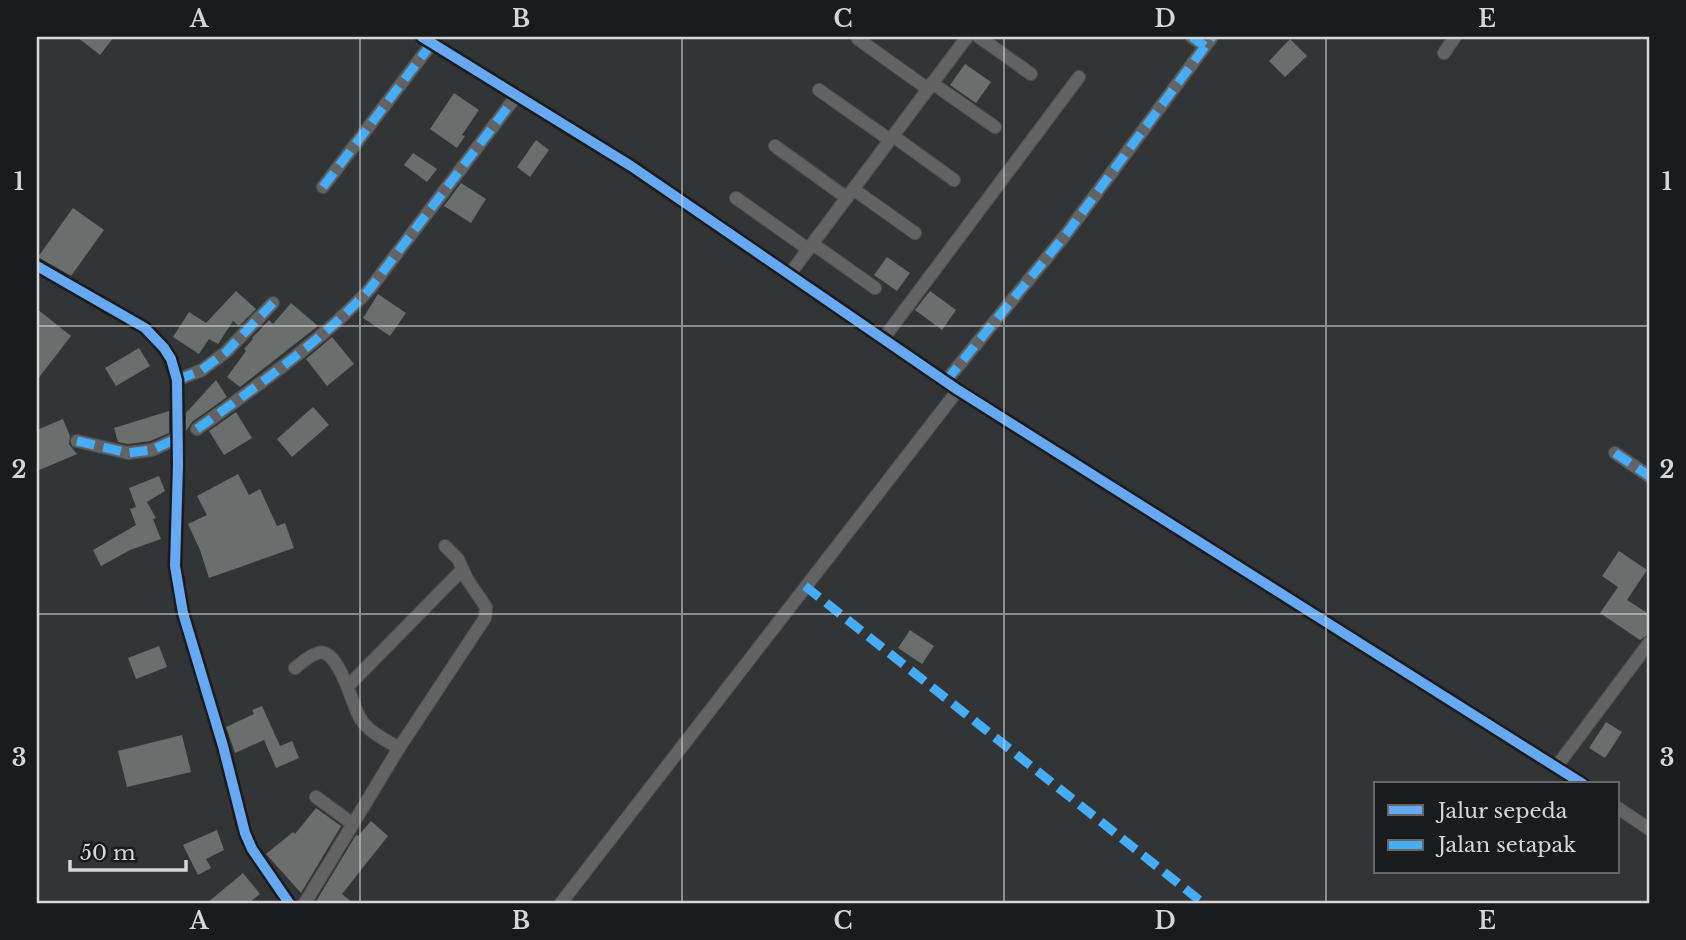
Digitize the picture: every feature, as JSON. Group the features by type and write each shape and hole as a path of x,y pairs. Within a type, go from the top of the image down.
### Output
{"street":[{"path":"789,275 967,37"},
{"path":"979,37 1031,74"},
{"path":"946,381 1067,233 1208,42 1192,37"},
{"path":"1444,53 1455,37"},
{"path":"858,39 995,127"},
{"path":"323,187 427,40 631,166 958,390 1559,764 1582,782"},
{"path":"883,339 1079,77"},
{"path":"819,90 954,180"},
{"path":"197,429 329,329 352,308 369,290 517,95"},
{"path":"775,146 915,233"},
{"path":"736,198 875,288"},
{"path":"37,265 145,328 164,348 177,380 175,566 183,612 223,746 245,833 252,849 289,903"},
{"path":"177,380 202,370 226,352 273,303"},
{"path":"561,903 958,390"},
{"path":"77,441 128,453 152,450 178,438"},
{"path":"1615,453 1649,476"},
{"path":"305,903 399,748 485,618 486,607 458,559 445,546"},
{"path":"348,687 462,570"},
{"path":"1559,764 1649,643"},
{"path":"295,668 317,653 331,656 363,723 399,748"},
{"path":"316,797 353,824"},
{"path":"1620,809 1649,829"}],"building":[{"path":"77,37 114,37 100,55"},
{"path":"1290,39 1307,56 1285,77 1269,61"},
{"path":"965,64 991,82 976,103 950,85"},
{"path":"454,93 479,110 462,135 465,136 457,148 430,129"},
{"path":"536,140 549,150 530,177 517,167"},
{"path":"413,153 437,169 427,182 404,165"},
{"path":"461,183 486,199 471,223 444,206"},
{"path":"73,208 104,230 71,276 38,257"},
{"path":"887,257 910,273 897,291 874,275"},
{"path":"236,291 256,309 239,326 233,321 218,344 209,339 199,354 173,337 189,312 206,323"},
{"path":"930,291 956,310 942,330 915,310"},
{"path":"378,294 406,313 390,336 363,318"},
{"path":"291,303 318,326 240,387 227,377 246,351 244,349 269,320 273,324"},
{"path":"37,309 71,336 37,380"},
{"path":"332,337 354,364 327,386 306,359"},
{"path":"139,348 150,366 116,386 105,368"},
{"path":"216,380 227,397 192,422 186,431 186,413"},
{"path":"313,407 329,425 292,457 277,439"},
{"path":"169,411 169,433 150,441 128,444 118,442 114,428"},
{"path":"236,412 252,438 224,455 209,431"},
{"path":"63,419 70,436 69,444 77,454 37,471 37,430"},
{"path":"238,474 249,495 260,489 277,526 285,523 294,548 209,578 188,524 207,515 197,496"},
{"path":"159,476 165,491 147,502 156,518 153,519 161,539 130,550 101,566 93,550 136,525 130,509 136,507 129,488"},
{"path":"1619,551 1647,570 1627,600 1649,614 1649,634 1640,640 1600,613 1618,587 1602,576"},
{"path":"910,630 934,646 922,664 898,648"},
{"path":"159,646 167,667 136,679 128,658"},
{"path":"262,706 280,746 292,741 299,758 276,768 264,740 235,753 226,727 254,714 252,710"},
{"path":"1606,722 1622,732 1605,758 1589,748"},
{"path":"182,735 191,772 127,787 118,751"},
{"path":"316,808 341,826 301,893 266,854 293,832 295,834"},
{"path":"371,821 388,836 342,894 353,903 315,903 356,835"},
{"path":"217,830 224,850 206,859 211,868 198,875 183,845"},
{"path":"243,873 260,894 249,903 207,903"}],"marked path":[{"path":"1192,37 1205,46"},
{"path":"946,381 1067,233 1212,37"},
{"path":"323,187 432,43"},
{"path":"197,429 308,346 369,290 517,95"},
{"path":"177,380 202,370 226,352 273,303"},
{"path":"77,441 128,453 152,450 178,438"},
{"path":"1615,453 1649,476"},
{"path":"805,586 1203,903"}],"cycle path":[{"path":"422,37 631,166 958,390 1580,782"},
{"path":"37,266 145,328 171,359 177,380 175,566 183,613 223,746 245,833 252,849 289,903"}]}
